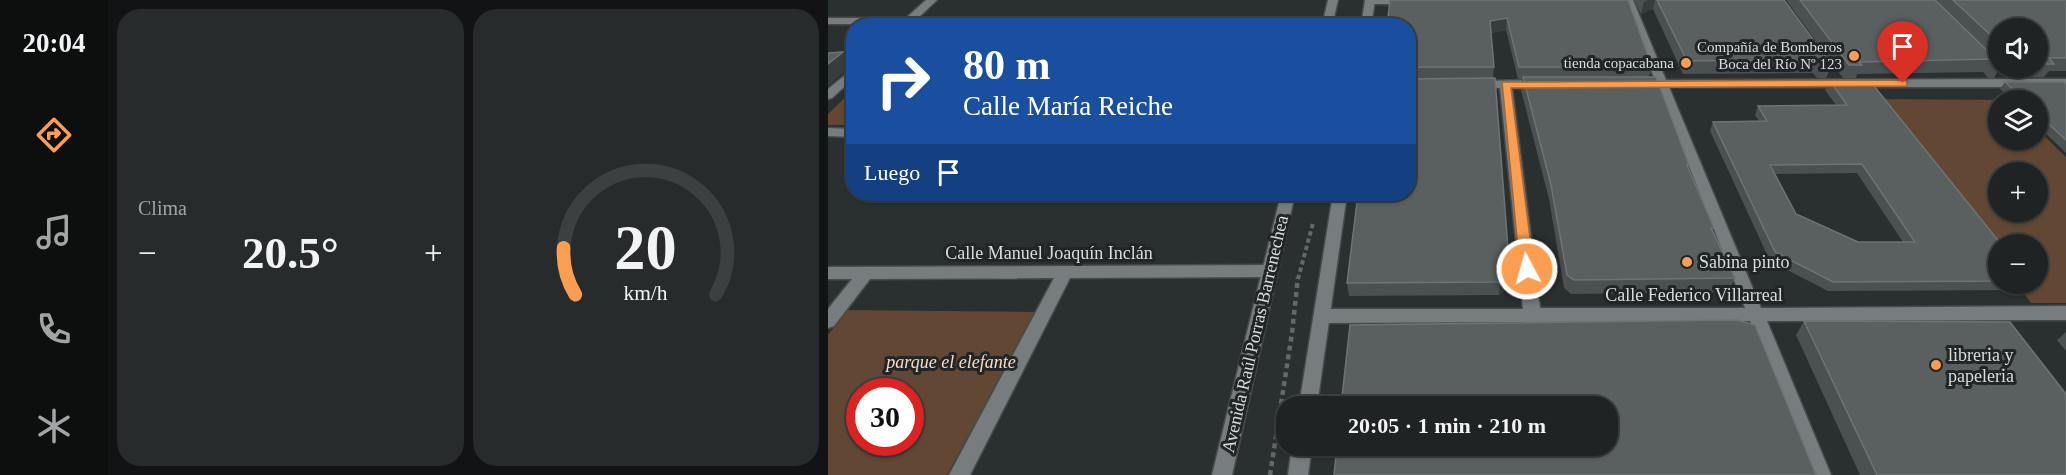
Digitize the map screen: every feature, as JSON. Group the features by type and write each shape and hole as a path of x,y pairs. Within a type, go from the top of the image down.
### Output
{"street":[{"path":"912,18 932,0"},
{"path":"1329,18 1333,0"},
{"path":"1367,18 1370,0 1417,1"},
{"path":"1617,1 1628,0 1821,475"},
{"path":"828,21 846,21"},
{"path":"828,95 846,79"},
{"path":"1629,84 1835,79 2005,79 2066,83"},
{"path":"1462,85 1550,84"},
{"path":"1506,85 1532,315"},
{"path":"828,132 846,132"},
{"name":"Avenida Raúl Porras Barrenechea","path":"1222,475 1286,201"},
{"path":"1310,396 1339,201"},
{"path":"959,475 1065,272"},
{"name":"Calle Manuel Joaquín Inclán","path":"828,273 1269,272"},
{"path":"828,321 866,273"},
{"path":"2004,313 2018,332"},
{"name":"Calle Federico Villarreal","path":"1322,316 2066,313"},
{"path":"1298,475 1301,456"}],"path":[{"path":"1270,475 1292,333 1298,276 1315,214"}],"green space":[{"path":"846,97 846,125 828,125 828,114"},
{"path":"1873,99 1988,100 1988,150 2048,150 2048,140 2066,157 2066,303 2031,303 2024,294 2048,294 2048,234 1989,234"},
{"name":"parque el elefante","path":"847,310 1037,312 947,475 828,475 828,335"}],"building":[{"path":"1390,0 1628,0 1652,67 1519,67 1507,18 1490,21 1494,67 1416,67 1416,18 1388,18"},
{"path":"1657,0 1784,0 1832,65 1823,65 1819,60 1687,61"},
{"path":"1800,0 1935,0 1988,51 1988,59 1859,62 1862,65 1849,65"},
{"path":"1953,0 2066,0 2066,58 2049,58 2054,64 2048,64 2048,18 1988,18 1988,33"},
{"path":"843,52 828,64 828,53"},
{"path":"1523,77 1656,77 1689,165 1687,165 1714,228 1711,228 1735,278 1574,280 1567,275 1551,185"},
{"path":"1495,78 1510,275 1500,282 1347,283 1357,201 1416,201 1416,79"},
{"path":"1830,81 1870,81 1993,234 1988,234 1988,281 1833,282 1775,252 1713,122 1767,121 1758,106 1847,105","holes":["1862,164 1915,242 1858,242 1796,214 1770,165"]},
{"path":"2005,82 2063,82 2066,84 2066,140 2048,123 2048,90 2013,90"},
{"path":"1737,320 1755,325 1816,475 1334,475 1336,456 1618,456 1618,396 1342,396 1350,325"},
{"path":"1804,321 2010,322 2066,394 2066,475 1877,475"}],"place":[{"name":"Compañía de Bomberos Boca del Río Nº 123","path":"1854,56"},
{"name":"tienda copacabana","path":"1686,63"},
{"name":"Sabina pinto","path":"1687,262"},
{"name":"libreria y papeleria","path":"1936,365"}],"route":[{"path":"1527,269 1506,85 1903,83"}]}
